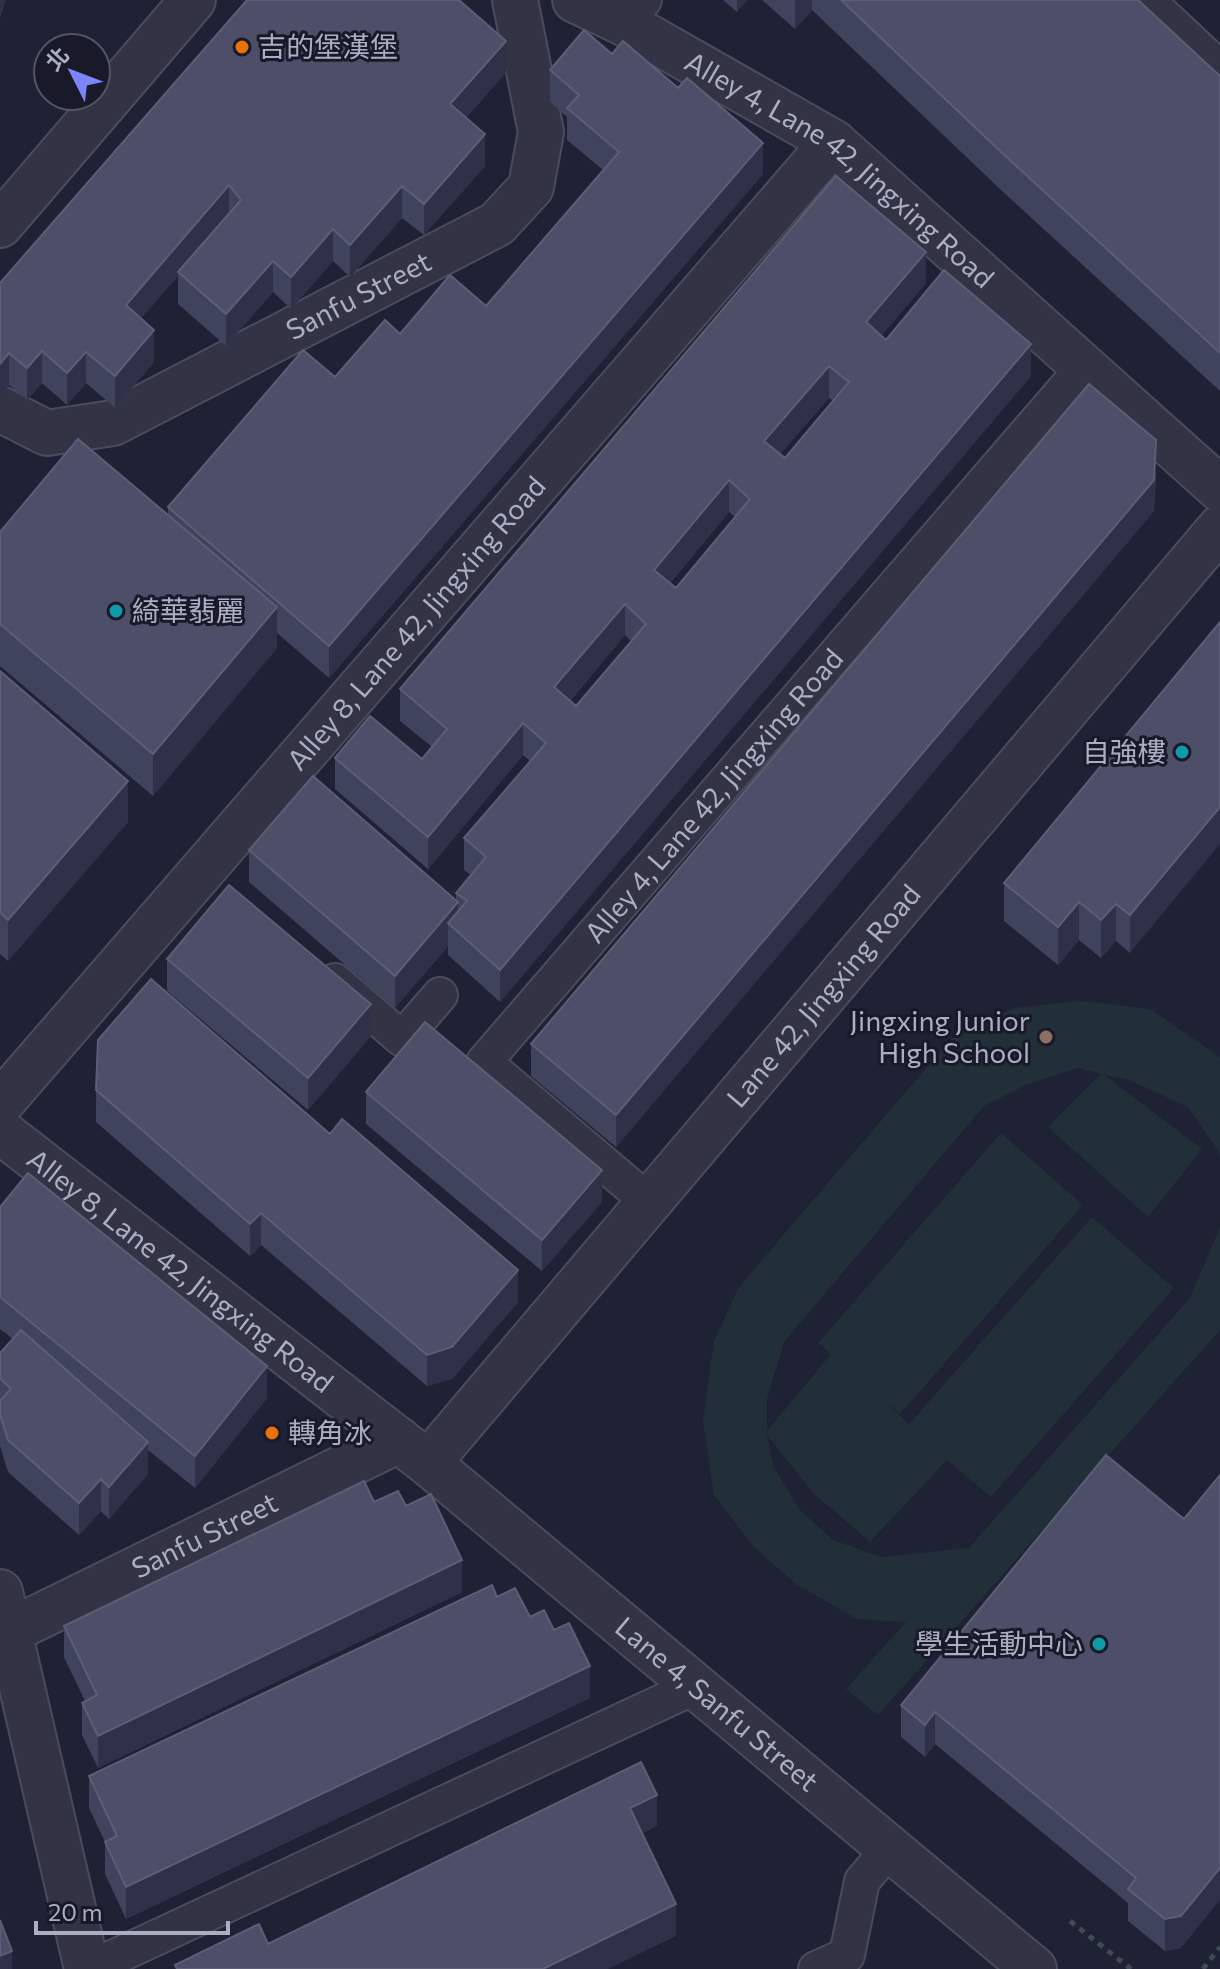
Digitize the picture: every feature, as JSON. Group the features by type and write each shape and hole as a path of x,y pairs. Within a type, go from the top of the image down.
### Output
{"street":[{"path":"0,225 193,0"},
{"name":"Sanfu Street","path":"0,409 47,433 113,423 497,224 531,187 541,132 515,0"},
{"name":"Alley 4, Lane 42, Jingxing Road","path":"575,0 634,11 833,142 1220,489"},
{"name":"Alley 8, Lane 42, Jingxing Road","path":"0,1104 216,878 833,142"},
{"name":"Lane 42, Jingxing Road","path":"414,1451 649,1202 1220,528"},
{"name":"Alley 8, Lane 42, Jingxing Road","path":"0,1131 414,1451"},
{"name":"Sanfu Street","path":"88,1969 3,1620 414,1451"},
{"name":"Lane 4, Sanfu Street","path":"414,1451 1034,1969"}],"lane":[{"path":"1147,0 1220,69"},
{"name":"Alley 4, Lane 42, Jingxing Road","path":"649,1202 484,1062 1084,367"},
{"path":"309,959 402,1039 440,995"},
{"path":"88,1969 694,1687"},
{"path":"816,1969 847,1955 862,1881 891,1847"}],"path":[{"path":"1203,1969 1220,1947"}],"shaded area":[{"path":"1079,1001 1150,1009 1220,1057 1220,1158 1188,1107 1127,1079 1104,1075 1202,1149 1148,1217 1048,1127 1101,1074 1078,1068 1028,1084 984,1106 784,1342 767,1399 767,1431 831,1354 818,1343 1001,1133 1083,1205 900,1414 884,1401 909,1424 1092,1217 1174,1288 991,1497 947,1460 870,1542 812,1492 767,1435 773,1466 800,1510 833,1540 881,1557 969,1548 1190,1298 1220,1227 1220,1330 878,1715 846,1689 906,1622 857,1619 796,1584 754,1547 714,1495 703,1421 714,1341 739,1287 951,1039 1014,1008"}],"building":[{"path":"247,0 459,0 506,41 450,104 485,134 424,204 402,186 350,245 333,229 291,277 273,261 226,314 178,272 241,200 229,185 126,305 154,330 115,376 86,352 67,373 42,351 27,368 9,353 0,364 0,283"},
{"path":"841,0 1138,0 1220,76 1220,353 1001,152"},
{"path":"584,30 612,54 623,41 678,88 687,78 763,143 329,646 168,507 303,350 335,377 385,320 400,334 450,275 486,306 619,152 567,108 579,95 550,70"},
{"path":"836,176 926,252 866,322 886,340 944,270 1031,344 500,970 448,923 467,901 456,893 486,857 464,838 546,743 523,723 428,837 335,758 370,716 422,759 447,729 400,689","holes":["829,366 849,382 785,458 764,441","729,480 750,499 676,588 654,570","625,604 646,624 576,706 554,687"]},
{"path":"1089,384 1156,440 1154,480 616,1115 531,1044"},
{"name":"綺華翡麗","path":"78,439 277,607 153,754 0,624 0,532"},
{"name":"自強樓","path":"1220,622 1220,807 1130,915 1116,904 1101,920 1079,902 1058,927 1004,883"},
{"path":"0,671 128,781 8,920 0,912"},
{"path":"313,776 458,902 395,976 249,850"},
{"path":"229,885 371,1004 308,1078 167,959"},
{"path":"151,979 330,1134 342,1119 518,1270 452,1347 427,1355 261,1213 250,1224 96,1090 98,1040"},
{"path":"425,1022 602,1170 542,1240 366,1092"},
{"path":"28,1173 267,1366 195,1456 0,1297 0,1207"},
{"path":"21,1330 148,1442 109,1487 101,1479 79,1503 8,1440 0,1414 0,1401 11,1389 0,1378 0,1353"},
{"name":"學生活動中心","path":"1106,1455 1184,1519 1220,1475 1220,1868 1181,1916 1165,1919 1128,1889 1136,1878 935,1712 925,1725 901,1705"},
{"path":"364,1481 374,1502 398,1491 406,1506 431,1494 462,1560 98,1736 82,1703 97,1695 64,1626"},
{"path":"492,1585 497,1597 515,1588 530,1617 544,1610 554,1630 569,1623 590,1666 126,1887 105,1842 117,1836 89,1776"},
{"path":"641,1762 657,1795 630,1808 676,1904 543,1969 177,1969 175,1965 259,1924 268,1944"},
{"path":"0,1920 12,1951 0,1956"}],"place":[{"name":"吉的堡漢堡","path":"242,47"},
{"name":"綺華翡麗","path":"116,611"},
{"name":"自強樓","path":"1182,752"},
{"name":"Jingxing Junior High School","path":"1046,1037"},
{"name":"轉角冰","path":"272,1433"},
{"name":"學生活動中心","path":"1099,1644"}]}
